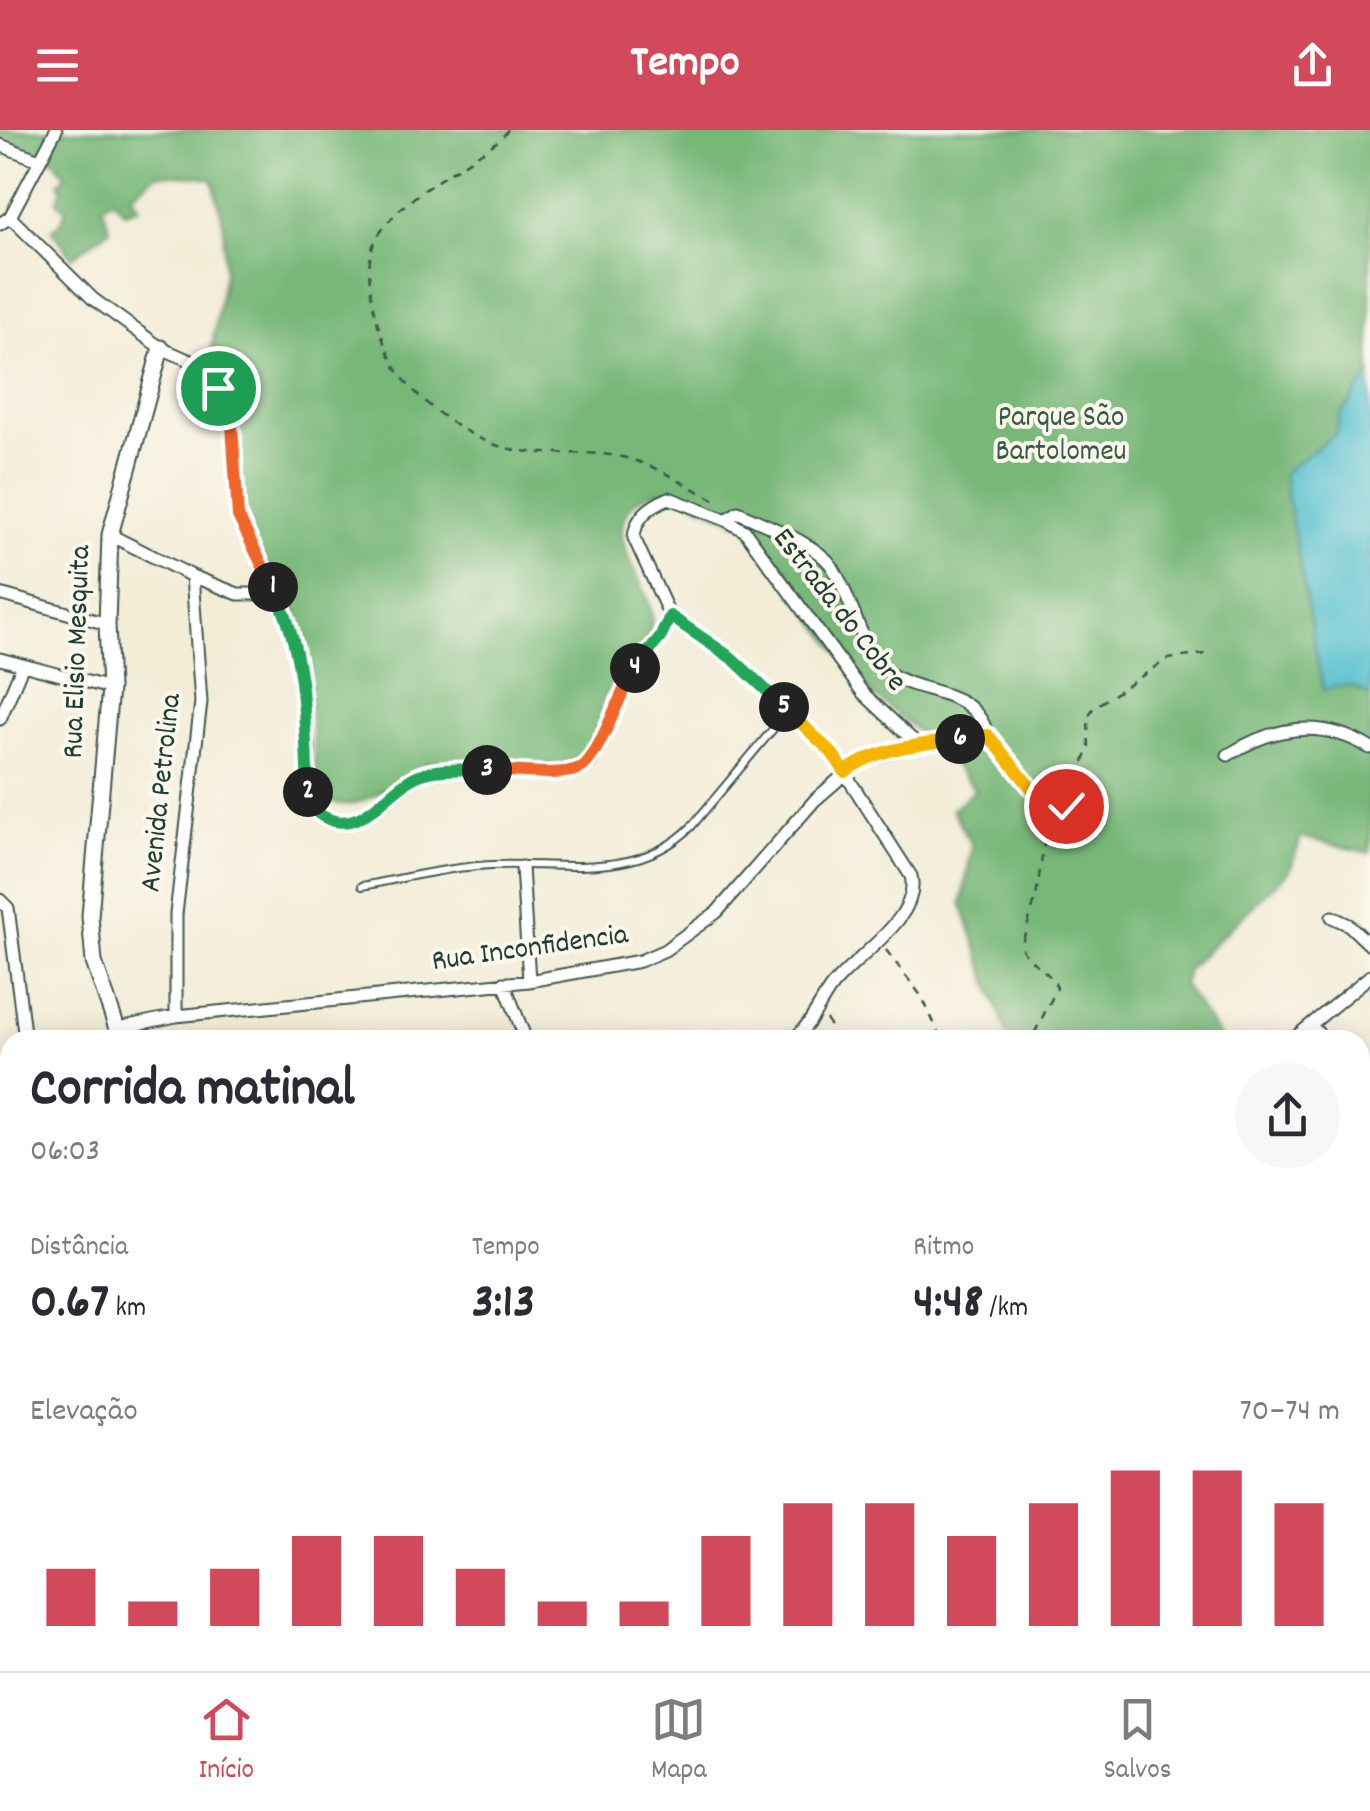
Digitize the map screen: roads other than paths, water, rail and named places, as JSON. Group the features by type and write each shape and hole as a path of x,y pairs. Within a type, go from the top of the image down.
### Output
{"street":[{"path":"50,133 5,220 93,299 161,348 194,363 218,388 232,425 238,516 294,638 309,748 310,806 319,815 333,821 351,821 372,811 418,775 467,770 566,772 581,768 594,755 624,684 660,638 670,616"},
{"path":"0,145 38,160"},
{"name":"Rua Elisio Mesquita","path":"119,1030 94,962 90,916 110,688 110,535 161,348"},
{"path":"726,520 669,498 653,504 634,526 634,538 670,616 733,659 815,735 845,772 911,876 914,890 912,899 879,940 829,990 820,1009 802,1030"},
{"name":"Estrada do Cobre","path":"918,745 863,693 745,531 726,520 738,512 821,554 852,604 876,661 907,682 966,702 988,735"},
{"path":"110,535 238,594 276,594"},
{"name":"Avenida Petrolina","path":"176,1016 176,914 200,702 192,576"},
{"path":"0,594 107,624"},
{"path":"0,660 110,688"},
{"path":"0,719 22,667"},
{"path":"1228,755 1253,739 1291,728 1338,732 1370,748"},
{"name":"Rua Inconfidencia","path":"132,1030 176,1016 529,982 627,964 678,942 717,912 741,889 814,800 860,760 918,745 988,735"},
{"path":"522,866 529,982"},
{"path":"0,900 8,908 24,1030"},
{"path":"1332,917 1349,925 1370,944"},
{"path":"1306,1030 1370,976"},
{"path":"504,983 522,1030"},
{"path":"1311,1026 1315,1030"}],"lane":[{"path":"362,886 473,866 603,865 648,856 691,827 773,729"}],"water":[{"path":"1370,375 1370,696 1347,686 1323,690 1283,473 1336,433 1340,416"}],"park label":[{"name":"Parque São Bartolomeu","path":"1061,436"}]}
